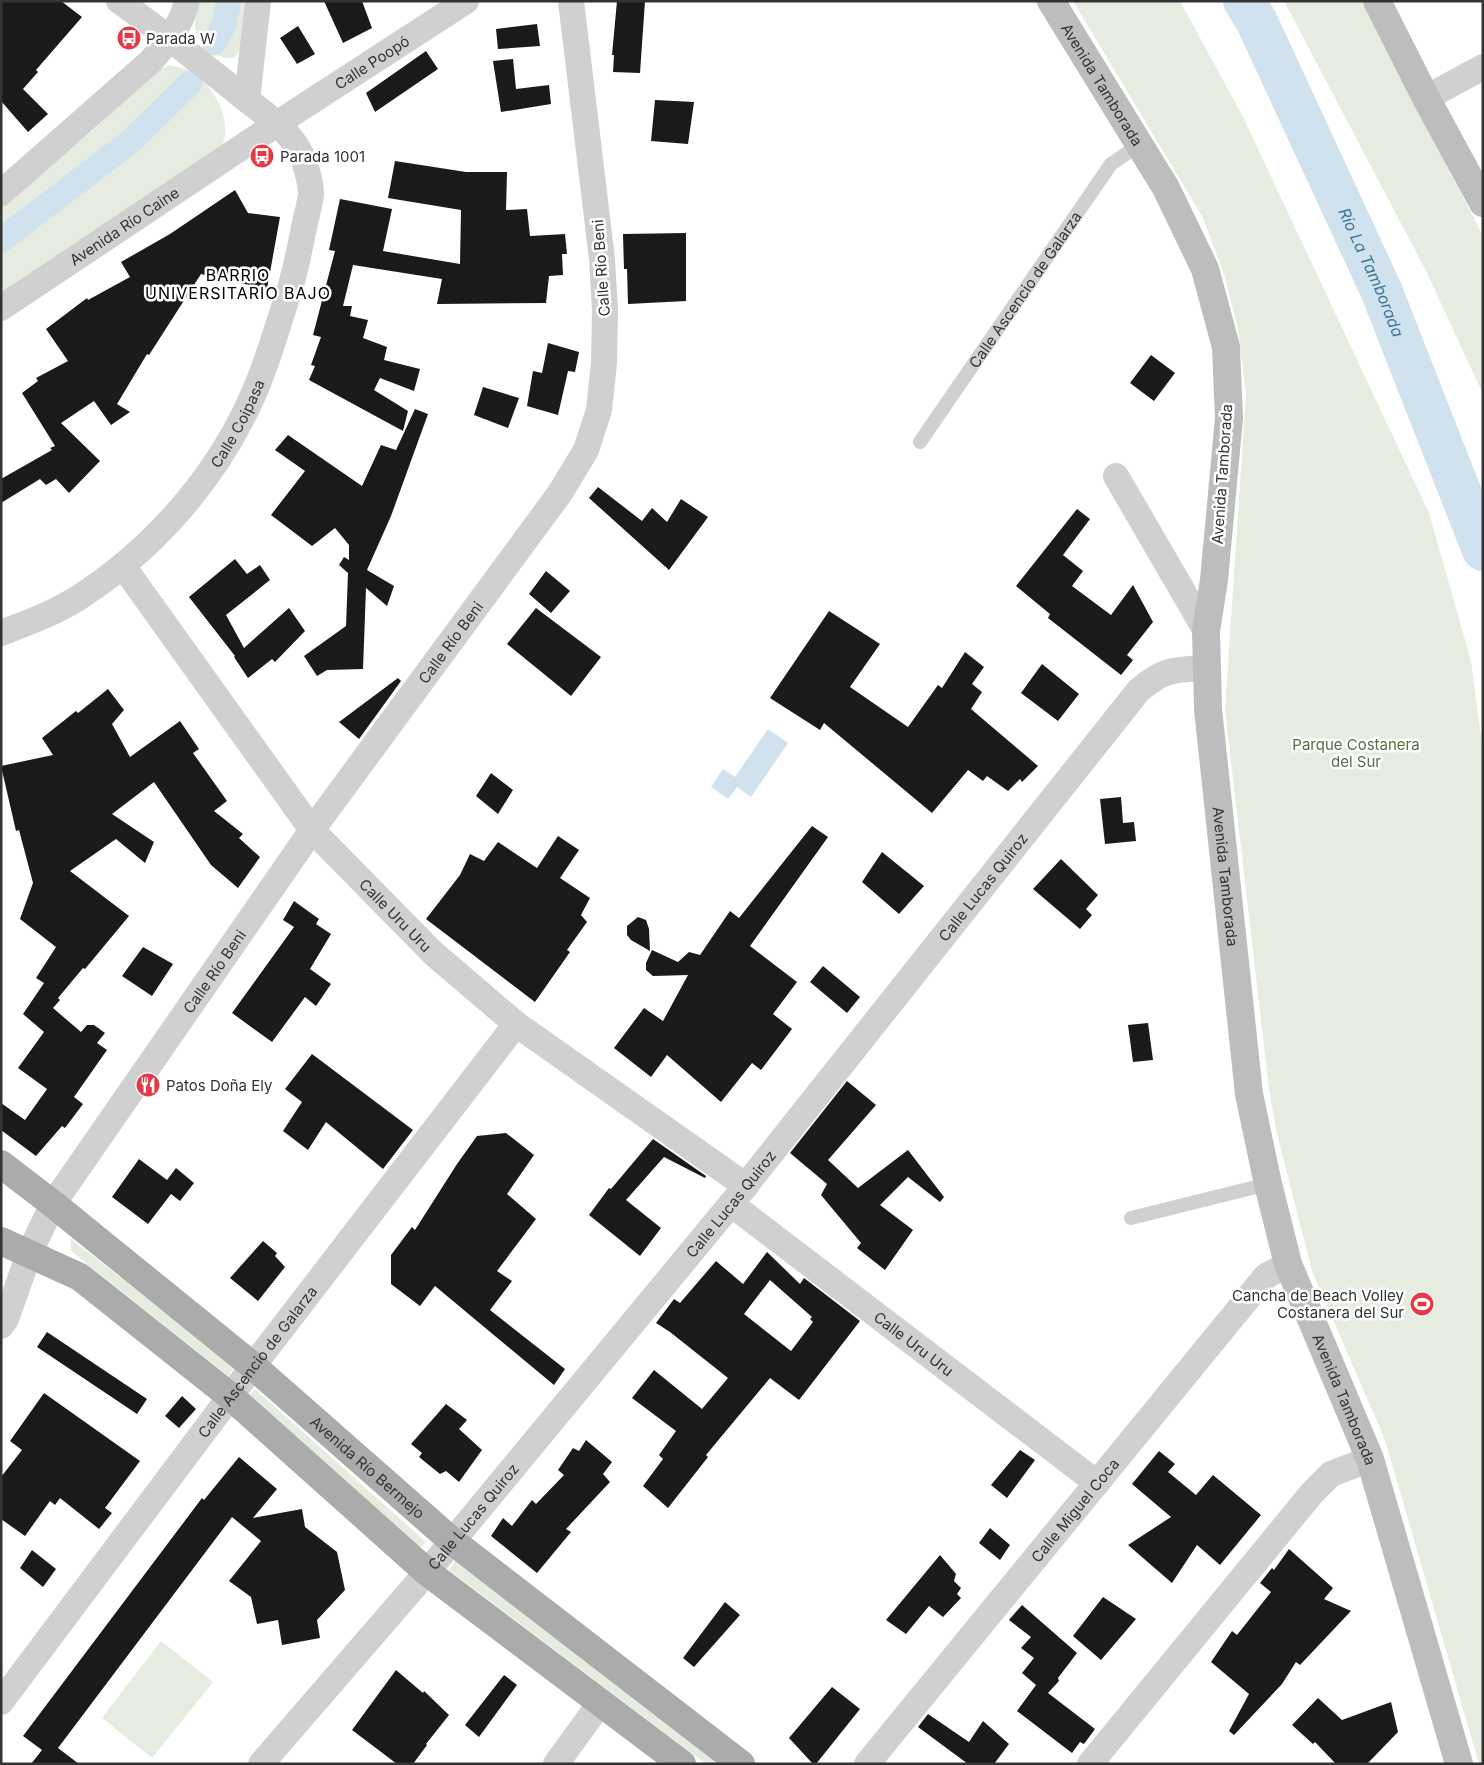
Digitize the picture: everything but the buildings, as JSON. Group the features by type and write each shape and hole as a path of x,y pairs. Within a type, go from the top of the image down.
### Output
{"main road":[{"name":"Avenida Tamborada","path":"1051,1 1166,188 1205,269 1226,346 1229,418 1214,580 1206,631 1208,709 1249,1094 1268,1184 1288,1264 1370,1459 1459,1764"},
{"path":"1378,1 1426,98 1483,203"},
{"name":"Avenida Río Bermejo","path":"1,1164 253,1366 452,1541 741,1764"},
{"path":"1,1241 80,1277 230,1396 428,1572 682,1764"}],"street":[{"path":"119,1 171,38 246,100 278,123"},
{"path":"1,193 151,61 171,38 187,1"},
{"path":"246,100 258,1"},
{"name":"Calle Poopó","path":"246,146 278,123 466,1"},
{"name":"Calle Río Beni","path":"53,1204 312,830 560,493 586,450 599,410 604,363 606,310 572,1"},
{"path":"1426,98 1483,68"},
{"name":"Calle Coipasa","path":"1,633 34,620 77,598 123,566 164,527 197,489 228,444 248,406 264,369 294,278 311,192 304,161 294,140 278,123"},
{"name":"Avenida Río Caine","path":"1,308 246,146"},
{"path":"1116,476 1206,631"},
{"name":"Calle Uru Uru","path":"123,566 312,830 433,953 516,1024 738,1195 1097,1483"},
{"name":"Calle Lucas Quiroz","path":"261,1764 428,1572 738,1195 1139,690 1156,676 1173,670 1207,668"},
{"name":"Calle Ascencio de Galarza","path":"1,1702 230,1396 516,1024"},
{"path":"1,1326 6,1318 29,1254 53,1204"},
{"name":"Calle Miguel Coca","path":"866,1764 1266,1276 1288,1264"},
{"path":"1090,1764 1312,1493 1331,1474 1370,1459"},
{"path":"556,1764 601,1702"}],"lane":[{"name":"Calle Ascencio de Galarza","path":"920,442 1111,164 1139,145"},
{"path":"1131,1218 1268,1184"}],"green space":[{"path":"199,1 247,1 240,50 234,58 227,58 214,53 199,38 196,32 195,19"},
{"name":"Parque Costanera del Sur","path":"1073,1 1180,1 1243,117 1429,513 1471,661 1483,752 1483,1764 1479,1764 1385,1440 1312,1271 1277,1134 1269,1089 1225,710 1246,394 1238,329 1224,274 1202,216"},
{"path":"1284,1 1362,1 1483,236 1483,394 1425,269"},
{"path":"169,65 188,70 205,83 212,92 223,114 225,136 222,146 1,293 1,206 93,130 157,71"},
{"path":"71,1239 235,1366 228,1376 71,1251"},
{"path":"255,1389 426,1542 420,1549 249,1395"},
{"path":"455,1561 724,1764 706,1764 449,1570"},
{"path":"161,1641 213,1682 152,1758 102,1718"}],"water":[{"path":"768,729 788,743 751,797 737,787 728,799 711,787 723,769 735,777"}],"waterway":[{"path":"214,43 224,24 229,1"},
{"name":"Río La Tamborada","path":"1244,1 1256,20 1381,290 1483,550"},
{"path":"1,240 130,142 190,83"}],"place":[{"name":"Parada W","path":"129,38"},
{"name":"Parada 1001","path":"262,156"},
{"name":"Patos Doña Ely","path":"148,1085"},
{"name":"Cancha de Beach Volley Costanera del Sur","path":"1422,1304"}],"district":[{"name":"BARRIO UNIVERSITARIO BAJO","path":"238,284"}]}
